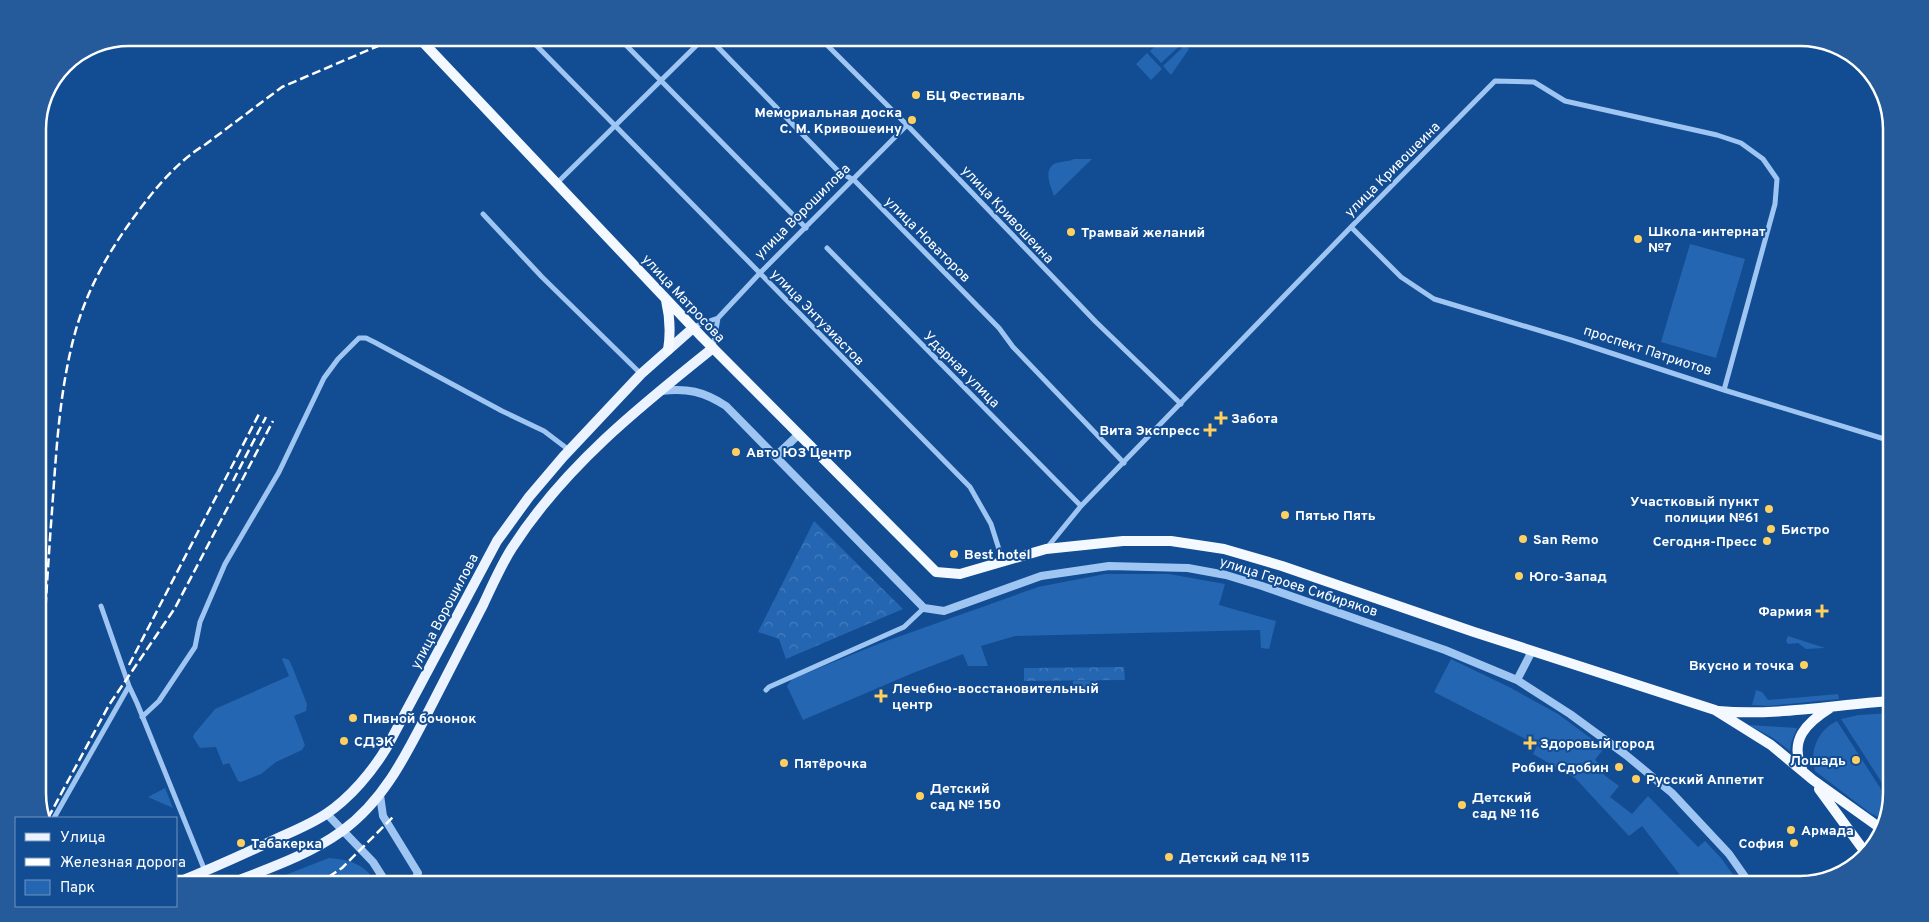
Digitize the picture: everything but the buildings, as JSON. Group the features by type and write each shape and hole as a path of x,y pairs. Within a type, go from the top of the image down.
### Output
{"highway":[{"name":"улица Матросова","path":"431,46 692,328 936,572"},
{"path":"665,299 669,315 670,334 668,350"},
{"name":"улица Героев Сибиряков","path":"936,572 960,574 1046,549 1133,541 1171,541 1224,549 1290,569 1532,651 1716,710"},
{"path":"1716,710 1744,713 1782,712 1883,702"},
{"path":"1803,770 1797,757 1797,745 1804,730 1814,718 1833,706"},
{"path":"1716,710 1771,745 1803,770 1813,780 1862,847"},
{"path":"1813,780 1876,825"}],"main road":[{"name":"улица Ворошилова","path":"194,876 290,833 327,814 347,797 380,760 496,541 528,497 642,374 692,328"},
{"path":"248,876 310,850 343,830 380,795 406,756 511,549 542,506 574,469 630,415 712,348"}],"street":[{"name":"улица Энтузиастов","path":"537,46 970,488 991,524 1003,563"},
{"path":"627,46 806,228"},
{"path":"557,183 696,46"},
{"name":"улица Новаторов","path":"717,46 839,172 854,180 1000,328 1013,347 1124,463"},
{"name":"улица Кривошеина","path":"828,46 907,125 1069,295 1181,404"},
{"name":"улица Кривошеина","path":"1046,549 1081,506 1495,81 1534,82 1565,101 1716,135 1741,143 1763,159 1777,179 1775,204 1724,390"},
{"name":"улица Ворошилова","path":"692,328 718,318 907,125"},
{"path":"483,214 542,277 642,374"},
{"name":"проспект Патриотов","path":"1351,227 1401,277 1434,299 1571,340 1724,390 1883,439"},
{"name":"Ударная улица","path":"827,248 1081,506"},
{"path":"712,348 718,318"},
{"path":"142,717 159,700 195,647 200,622 225,564 279,472 324,378 359,338 366,338 376,342 502,411 544,431 570,450"},
{"path":"658,392 683,389 713,397 726,406 924,608 904,627 768,687 766,690"},
{"path":"776,456 798,435"},
{"name":"улица Героев Сибиряков","path":"924,608 944,611 1041,576 1109,566 1188,568 1226,575 1448,651 1517,680 1570,714 1636,764 1686,807 1729,854 1744,876"},
{"path":"101,606 129,686 205,872"},
{"path":"1517,680 1532,651"},
{"path":"55,817 129,686"},
{"path":"380,795 383,816 418,873 417,876"},
{"path":"327,814 373,862 382,876"}],"green space":[{"path":"1155,46 1180,46 1161,63 1150,51"},
{"path":"1184,46 1189,49 1171,75 1163,66"},
{"path":"1147,53 1162,69 1151,80 1136,64"},
{"path":"1074,159 1092,159 1054,196 1048,175 1051,167 1056,163"},
{"path":"1690,244 1745,259 1716,358 1661,342"},
{"path":"814,521 903,609 786,659 779,639 758,632"},
{"path":"1105,574 1169,574 1225,584 1219,605 1276,621 1269,649 1261,648 1260,630 1015,636 981,646 988,666 968,666 963,654 913,673 803,720 787,686 792,679 878,644 1038,587"},
{"path":"1788,636 1825,648 1806,649 1798,643 1788,644 1786,641"},
{"path":"282,659 289,660 292,666 307,704 306,711 294,716 305,745 302,750 276,762 261,774 241,782 238,781 229,763 223,765 216,747 200,748 193,737 194,734 215,709 289,676"},
{"path":"1451,659 1511,688 1558,714 1604,748 1595,760 1606,770 1603,774 1619,786 1610,797 1632,814 1648,796 1698,847 1705,841 1734,876 1681,876 1642,826 1629,836 1575,778 1533,754 1537,745 1434,692"},
{"path":"1124,667 1125,680 1024,681 1024,668"},
{"path":"1097,680 1097,691 1073,691 1073,681"},
{"path":"1756,690 1762,692 1768,700 1838,694 1839,699 1768,706 1752,705"},
{"path":"1883,714 1883,785 1841,719 1859,715"},
{"path":"1837,721 1883,792 1878,817 1870,813 1815,771 1813,763 1814,749 1820,736 1830,725"},
{"path":"1749,725 1797,728 1790,751 1773,738"},
{"path":"165,788 173,808 148,797"},
{"path":"329,858 357,864 371,876 283,876"}],"railway":[{"path":"46,604 61,404 75,333 86,301 100,270 127,227 145,203 168,175 186,158 282,87 378,46"},
{"path":"129,665 260,412"},
{"path":"233,481 266,417"},
{"path":"50,815 109,705 175,608 273,421"},
{"path":"330,876 342,868 394,816"}],"place":[{"name":"БЦ Фестиваль","path":"916,95"},
{"name":"Мемориальная доска С. М. Кривошеину","path":"912,120"},
{"name":"Трамвай желаний","path":"1071,232"},
{"name":"Школа-интернат №7","path":"1638,239"},
{"name":"Забота","path":"1221,418"},
{"name":"Вита Экспресс","path":"1210,430"},
{"name":"Авто ЮЗ Центр","path":"736,452"},
{"name":"Участковый пункт полиции №61","path":"1769,509"},
{"name":"Пятью Пять","path":"1285,515"},
{"name":"Бистро","path":"1771,529"},
{"name":"San Remo","path":"1523,539"},
{"name":"Сегодня-Пресс","path":"1767,541"},
{"name":"Best hotel","path":"954,554"},
{"name":"Юго-Запад","path":"1519,576"},
{"name":"Фармия","path":"1822,611"},
{"name":"Вкусно и точка","path":"1804,665"},
{"name":"Лечебно-восстановительный центр","path":"881,696"},
{"name":"Пивной бочонок","path":"353,718"},
{"name":"СДЭК","path":"344,741"},
{"name":"Здоровый город","path":"1530,743"},
{"name":"Лошадь","path":"1856,760"},
{"name":"Пятёрочка","path":"784,763"},
{"name":"Робин Сдобин","path":"1619,767"},
{"name":"Русский Аппетит","path":"1636,779"},
{"name":"Детский сад № 150","path":"920,796"},
{"name":"Детский сад № 116","path":"1462,805"},
{"name":"Армада","path":"1791,830"},
{"name":"Табакерка","path":"241,843"},
{"name":"София","path":"1794,843"},
{"name":"Детский сад № 115","path":"1169,857"}]}
